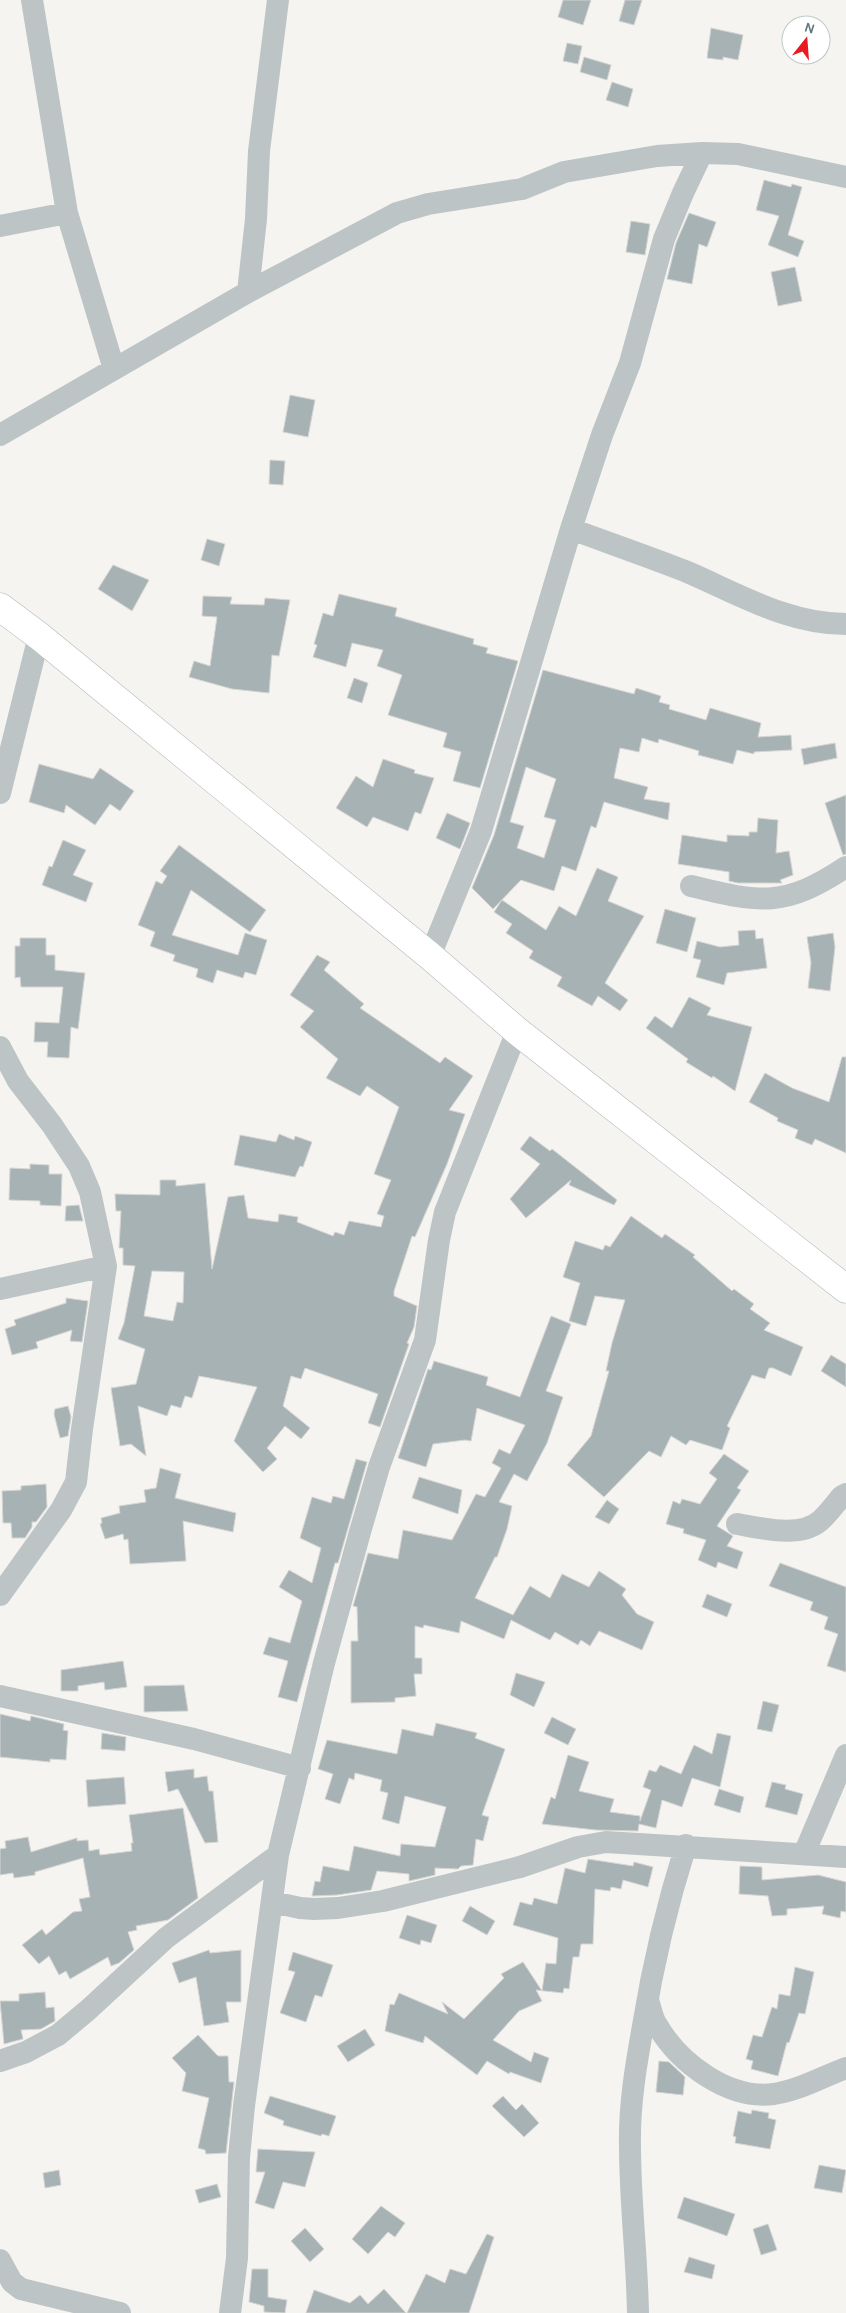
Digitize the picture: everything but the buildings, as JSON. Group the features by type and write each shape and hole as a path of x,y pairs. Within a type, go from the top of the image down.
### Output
{"highway":[{"path":"0,607 39,636 430,956 517,1031 846,1290"}],"street":[{"path":"32,0 67,213 114,369"},
{"path":"248,292 256,219 256,181 260,133 278,0"},
{"path":"430,956 481,831 571,528 602,435 630,363 664,239 702,153"},
{"path":"0,435 248,292 397,213 428,204 522,189 564,172 658,156 702,153 738,154 846,177"},
{"path":"0,226 67,213"},
{"path":"571,528 684,571 752,603 795,617 846,624"},
{"path":"0,793 39,636"},
{"path":"691,886 740,898 774,898 805,891 846,867"},
{"path":"230,2313 237,2258 239,2157 244,2106 278,1855 324,1663 360,1532 379,1467 426,1340 443,1219 517,1031"},
{"path":"0,1047 18,1081 52,1125 79,1166 90,1192 106,1266 76,1482 61,1510 0,1595"},
{"path":"0,1289 106,1266"},
{"path":"737,1524 780,1531 802,1528 820,1522 842,1496 846,1494"},
{"path":"0,1696 194,1739 300,1768"},
{"path":"804,1854 846,1755"},
{"path":"273,1902 300,1908 338,1908 384,1901 520,1867 594,1843 621,1841 846,1857"},
{"path":"638,2313 630,2145 635,2074 663,1920 686,1846"},
{"path":"0,2061 26,2052 58,2035 172,1933 278,1855"},
{"path":"648,1998 655,2023 668,2042 685,2060 705,2076 730,2087 760,2094 773,2094 805,2086 846,2068"},
{"path":"0,2260 12,2282 21,2289 120,2313"}]}
